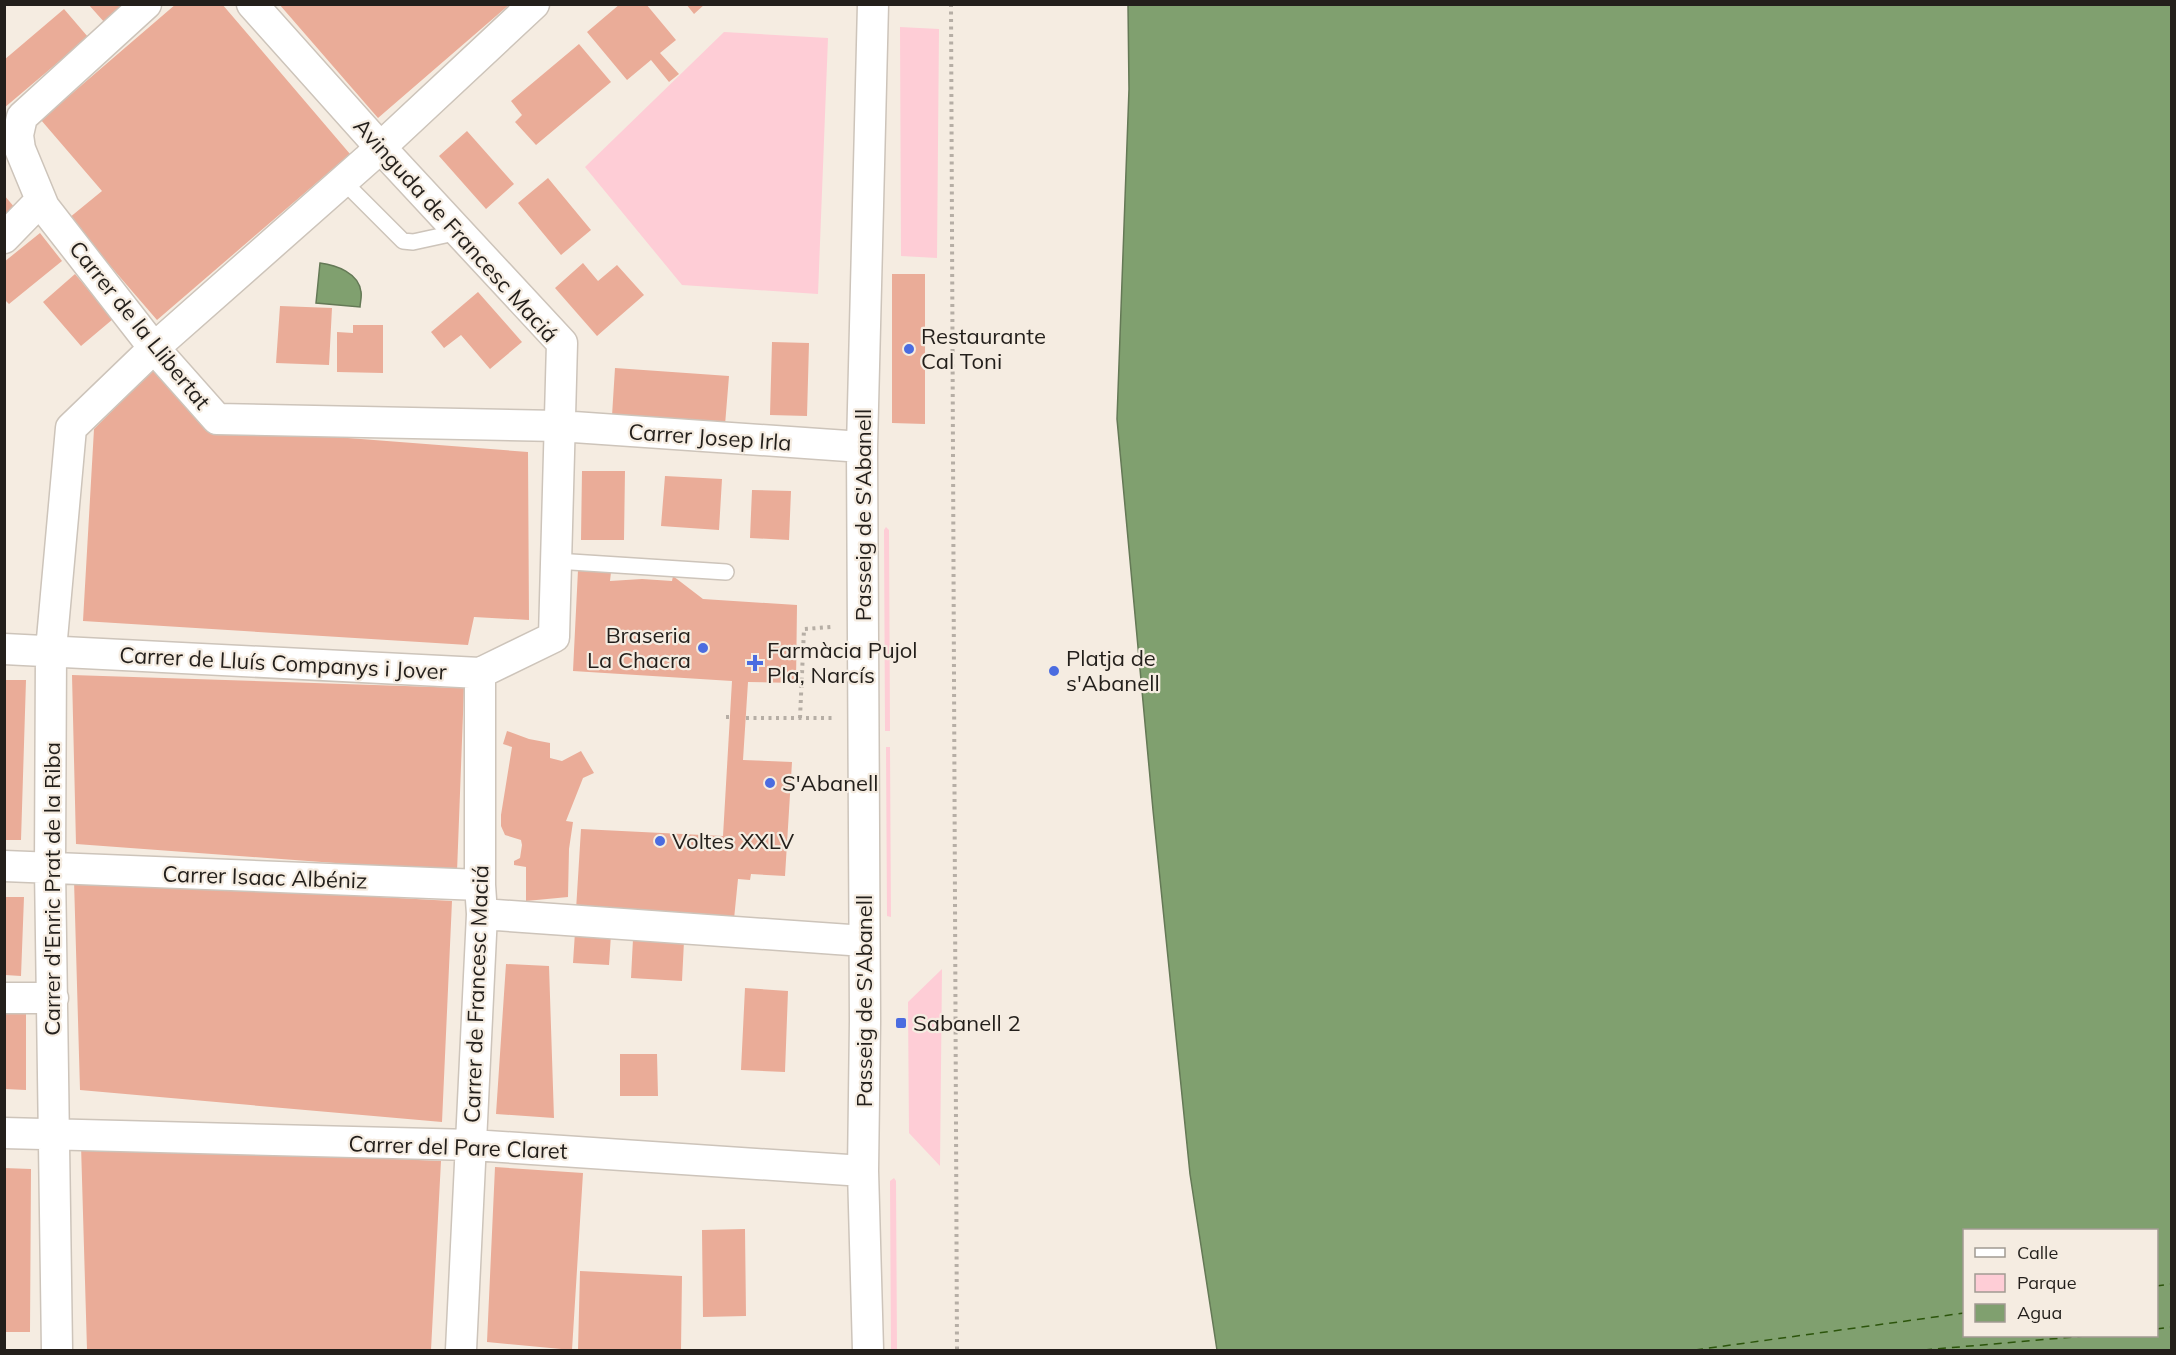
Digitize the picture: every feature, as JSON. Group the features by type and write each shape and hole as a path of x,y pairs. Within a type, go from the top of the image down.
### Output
{"street":[{"name":"Carrer de la Llibertat","path":"146,4 22,117 18,135 20,149 41,200 154,348 217,419 559,426"},
{"name":"Avinguda de Francesc Maciá","path":"252,4 380,147 562,343 554,637"},
{"path":"154,348 343,181 534,4"},
{"name":"Passeig de S'Abanell","path":"868,1350 863,1171 862,447 873,4"},
{"path":"4,238 41,200"},
{"name":"Carrer d'Enric Prat de la Riba","path":"57,1350 50,868 51,650 71,428 154,348"},
{"name":"Carrer Josep Irla","path":"559,426 862,447"},
{"name":"Carrer de Lluís Companys i Jover","path":"4,649 480,673 554,637"},
{"name":"Carrer de Francesc Maciá","path":"462,1350 481,899 480,673"},
{"name":"Carrer Isaac Albéniz","path":"4,866 481,899 864,941"},
{"path":"4,998 52,998"},
{"name":"Carrer del Pare Claret","path":"4,1133 472,1145 863,1171"}],"lane":[{"path":"343,181 403,241 413,242 459,232"},
{"path":"556,561 726,572"}],"path":[{"path":"951,4 957,1350"},
{"path":"800,718 804,629 837,627"},
{"path":"746,718 832,718"}],"green space":[{"path":"900,27 939,29 937,258 901,256"},
{"path":"724,32 828,38 818,294 682,285 585,167"},
{"path":"886,527 889,530 890,731 885,731 884,530"},
{"path":"886,747 890,747 891,917 887,916"},
{"path":"942,969 940,1166 909,1133 908,1002"},
{"path":"894,1178 896,1181 897,1350 891,1350 890,1181"}],"water":[{"path":"1128,5 2171,5 2171,1350 1217,1350 1190,1174 1117,419 1129,89"},
{"path":"320,263 346,271 356,280 361,292 360,307 316,303"}],"building":[{"path":"88,4 125,4 105,23"},
{"path":"176,4 222,4 350,154 157,320 69,218 102,191 41,120"},
{"path":"279,4 510,4 378,118"},
{"path":"620,4 646,4 676,40 660,53 679,74 669,82 651,60 627,80 587,32"},
{"path":"686,4 705,4 694,14"},
{"path":"64,9 88,37 4,108 4,60"},
{"path":"579,44 611,82 536,145 515,122 522,115 511,101"},
{"path":"467,131 514,184 486,209 439,156"},
{"path":"548,178 591,230 561,255 518,203"},
{"path":"4,195 21,215 4,230"},
{"path":"40,233 62,261 9,304 4,299 4,262"},
{"path":"583,263 598,281 617,265 644,295 597,336 555,288"},
{"path":"75,274 113,319 81,346 43,302"},
{"name":"Restaurante Cal Toni","path":"892,274 925,274 925,424 892,423"},
{"path":"478,292 522,342 490,369 461,335 444,348 431,332"},
{"path":"280,306 332,308 329,365 276,363"},
{"path":"353,325 383,325 383,373 337,372 337,332 353,333"},
{"path":"772,342 809,343 807,416 770,415"},
{"path":"615,368 729,376 725,425 612,416"},
{"path":"154,369 205,427 528,452 529,620 474,617 468,645 83,621 94,429"},
{"path":"582,471 625,471 624,540 581,540"},
{"path":"665,476 722,479 719,530 661,526"},
{"path":"752,490 791,491 789,540 750,538"},
{"path":"578,570 611,572 610,581 642,579 672,581 673,576 703,599 797,605 796,683 748,682 743,760 792,762 785,876 751,874 750,880 738,879 734,919 576,910 581,829 723,836 732,681 573,671"},
{"path":"72,675 464,688 457,872 76,844"},
{"path":"4,680 26,680 21,840 4,840"},
{"path":"507,731 550,743 550,758 562,761 581,751 594,773 583,778 566,821 573,822 569,849 568,897 526,901 526,867 514,865 514,861 520,858 521,840 505,835 501,826 512,747 503,744"},
{"path":"74,880 452,901 442,1122 80,1090"},
{"path":"5,897 24,897 21,976 5,975"},
{"path":"575,932 611,934 609,965 573,963"},
{"path":"633,939 684,941 682,981 631,978"},
{"path":"506,964 549,966 554,1118 496,1114"},
{"path":"745,988 788,991 785,1072 741,1070"},
{"path":"5,1011 26,1011 26,1090 5,1089"},
{"path":"620,1054 657,1054 658,1096 620,1096"},
{"path":"81,1145 441,1161 431,1350 87,1350"},
{"path":"495,1167 583,1173 572,1350 487,1342"},
{"path":"4,1168 31,1169 30,1332 4,1332"},
{"path":"745,1229 746,1316 703,1317 702,1230"},
{"path":"580,1271 682,1276 681,1350 578,1350"}],"ferry route":[{"path":"2158,1286 2172,1284"},
{"path":"1695,1350 1963,1313"},
{"path":"2158,1329 2172,1327"},
{"path":"1924,1350 2074,1337"}],"place":[{"name":"Restaurante Cal Toni","path":"909,349"},
{"name":"Braseria La Chacra","path":"703,648"},
{"name":"Farmàcia Pujol Pla, Narcís","path":"755,663"},
{"name":"Platja de s'Abanell","path":"1054,671"},
{"name":"S'Abanell","path":"770,783"},
{"name":"Voltes XXLV","path":"660,841"},
{"name":"Sabanell 2","path":"901,1023"}]}
